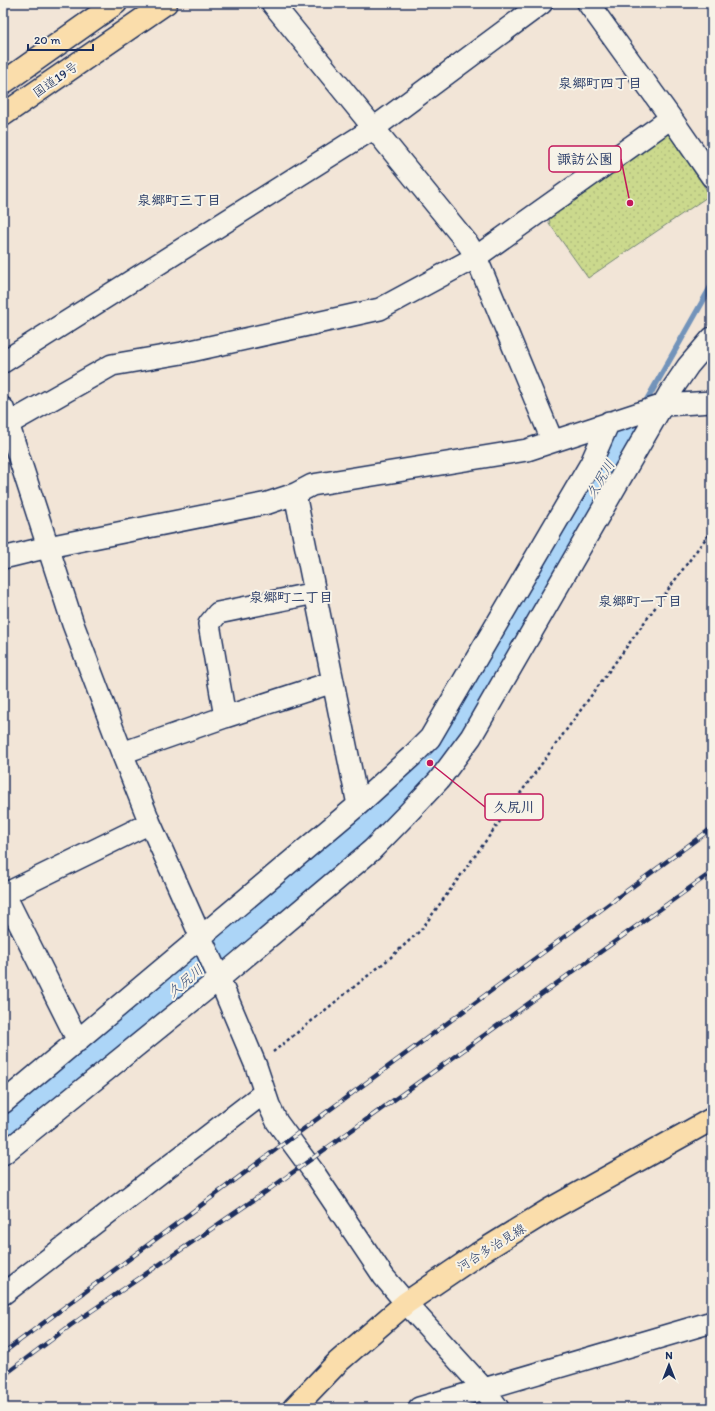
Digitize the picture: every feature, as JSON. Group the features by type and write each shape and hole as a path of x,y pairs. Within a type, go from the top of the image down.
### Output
{"main road":[{"name":"国道19号","path":"3,83 116,3"},
{"name":"国道19号","path":"3,115 166,3"},
{"name":"河合多治見線","path":"294,1408 338,1362 406,1303 478,1254 543,1214 712,1119"}],"street":[{"path":"272,3 468,244 476,257 552,440"},
{"path":"3,362 374,128 542,3"},
{"path":"588,3 712,177"},
{"path":"498,1408 484,1389 384,1277 314,1171 276,1122 256,1066 150,823 122,753 74,624 6,416 112,365 182,353 380,308 476,257 671,118"},
{"path":"3,1154 217,974 372,850 409,812 453,762 475,730 664,404 688,366 712,338"},
{"path":"3,558 48,547 268,503 295,494 312,485 527,450 552,440 664,404 712,402"},
{"path":"3,1103 78,1041 203,942 358,805 430,738 591,463 609,422"},
{"path":"295,494 358,805"},
{"path":"225,717 209,624 218,613 315,593"},
{"path":"122,753 225,717 333,682"},
{"path":"78,1041 4,893 150,823"},
{"path":"6,1286 265,1092"},
{"path":"419,1408 712,1322"}],"path":[{"path":"256,1066 390,958 421,930 698,549 712,532"}],"green space":[{"path":"665,129 710,195 588,278 549,223 550,211"}],"waterway":[{"path":"707,3 712,15"},
{"name":"久尻川","path":"644,405 712,285"},
{"name":"久尻川","path":"626,437 635,420"},
{"name":"久尻川","path":"3,1131 237,939 430,763 626,437"}],"railway":[{"path":"3,1353 712,828"},
{"path":"3,1376 71,1325 264,1193 712,872"}],"place":[{"name":"諏訪公園","path":"630,203"},
{"name":"久尻川","path":"430,763"}],"district":[{"name":"泉郷町四丁目","path":"600,83"},
{"name":"泉郷町三丁目","path":"179,200"},
{"name":"泉郷町二丁目","path":"291,597"},
{"name":"泉郷町一丁目","path":"640,601"}]}
